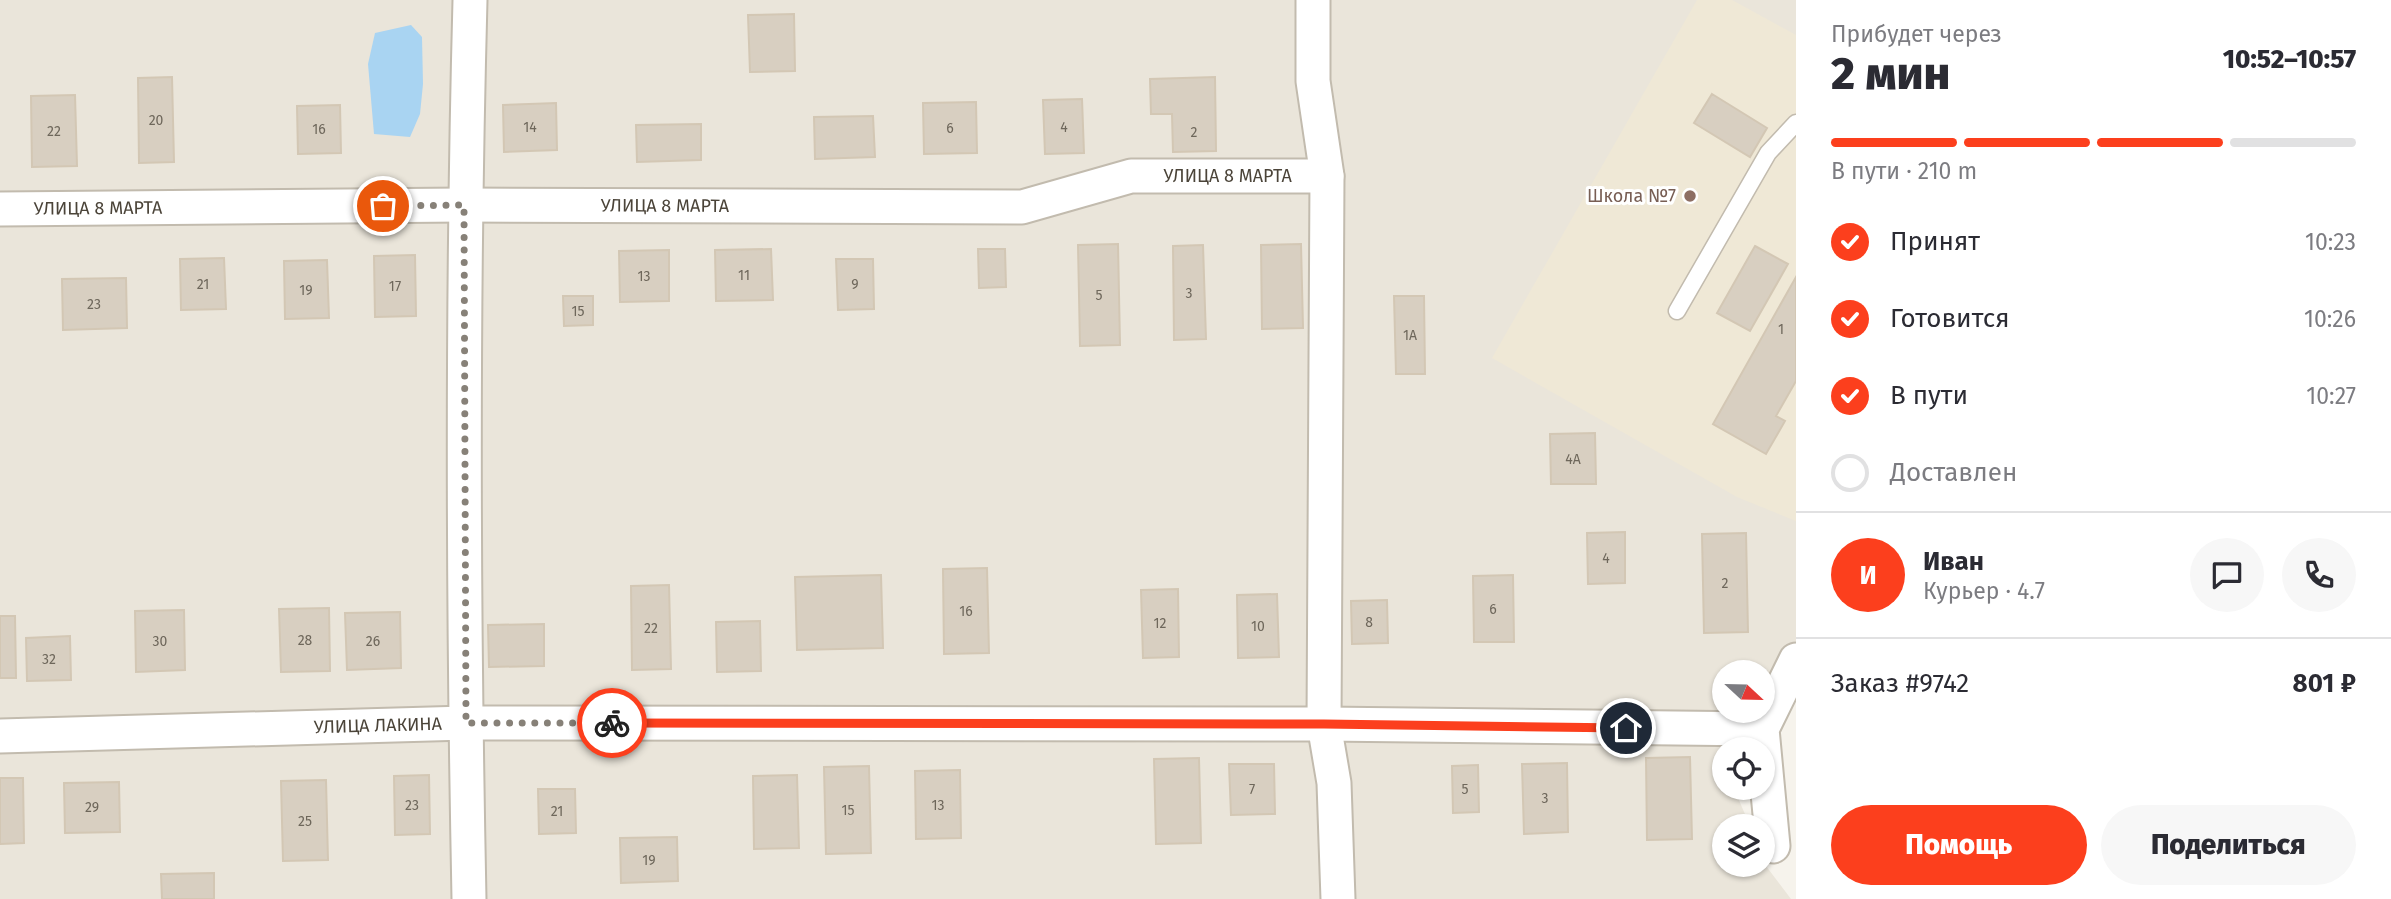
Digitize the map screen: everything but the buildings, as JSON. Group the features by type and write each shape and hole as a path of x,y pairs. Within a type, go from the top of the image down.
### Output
{"street":[{"path":"470,0 464,205 466,723 470,899"},
{"path":"1313,0 1312,81 1327,176 1324,724 1334,783 1338,899"},
{"name":"УЛИЦА 8 МАРТА","path":"0,209 464,205 1022,207 1131,176 1327,176"},
{"path":"1770,814 1762,729 1796,660"},
{"name":"УЛИЦА ЛАКИНА","path":"0,736 466,723 1324,724 1762,729"}],"lane":[{"path":"1677,311 1768,153 1796,123"}],"shaded area":[{"path":"0,0 1796,0 1796,641 1775,684 1775,660 1712,660 1712,723 1759,723 1754,737 1712,737 1712,800 1739,800 1745,814 1712,814 1712,877 1774,877 1791,899 0,899"},
{"name":"Школа №7","path":"1697,0 1732,0 1796,35 1796,521 1737,497 1492,358"}],"water":[{"path":"411,25 422,37 423,84 420,114 410,137 374,134 368,64 375,33"}],"way so far":[{"path":"383,206 464,205 466,723 612,723"}],"place":[{"name":"Школа №7","path":"1690,196"}],"route":[{"path":"612,723 1324,724 1626,728"}]}
